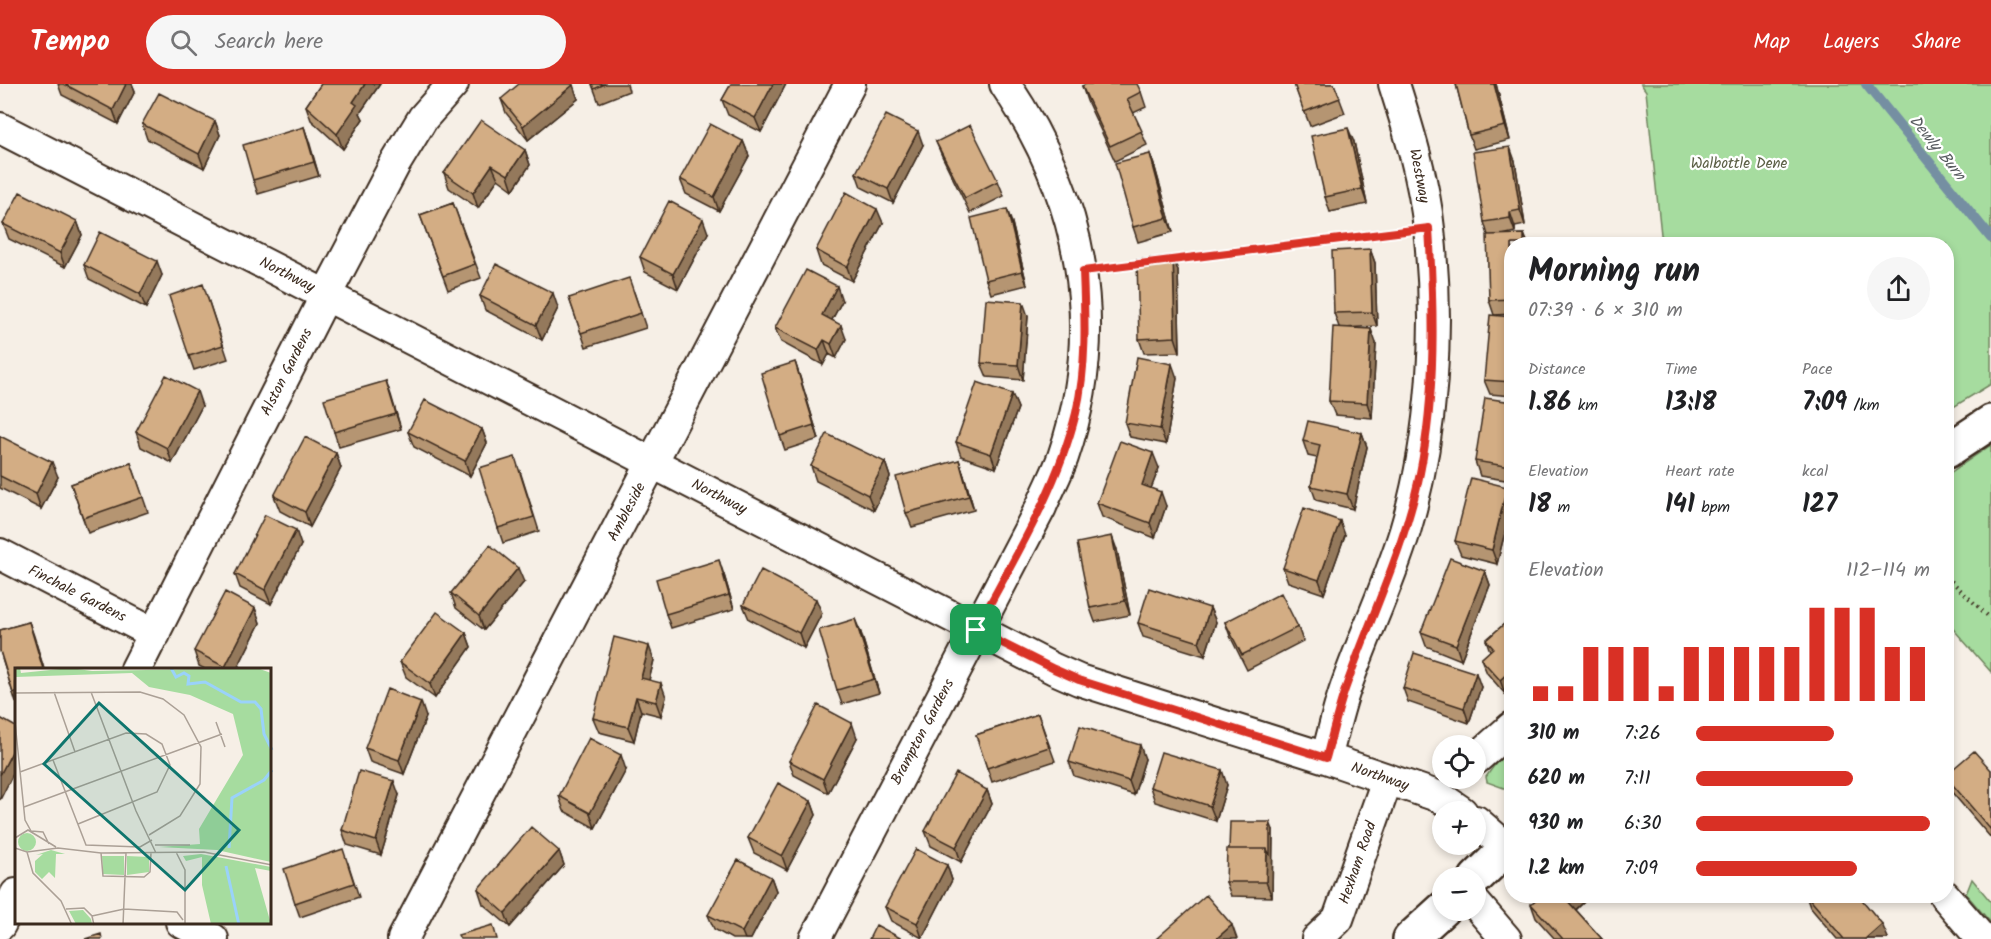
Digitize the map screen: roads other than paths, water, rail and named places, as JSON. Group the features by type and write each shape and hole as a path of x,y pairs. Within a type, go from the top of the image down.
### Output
{"main road":[{"path":"1954,446 1991,422"},
{"path":"1486,868 1504,850"},
{"path":"1410,939 1432,919"}],"street":[{"name":"Alston Gardens","path":"137,668 395,164 423,118 453,84"},
{"name":"Ambleside","path":"403,939 850,84"},
{"name":"Brampton Gardens","path":"815,939 1041,507 1062,458 1076,412 1083,366 1085,320 1083,271 1069,211 1048,158 1027,116 1005,84"},
{"name":"Westway","path":"1326,758 1346,686 1405,532 1420,472 1431,390 1433,305 1429,228 1413,146 1394,84"},
{"name":"Northway","path":"0,128 1054,669 1079,680 1326,758 1387,780 1453,796"},
{"name":"Finchale Gardens","path":"0,554 155,634"},
{"path":"1486,750 1504,734"},
{"name":"Hexham Road","path":"1317,939 1338,919 1387,780"},
{"path":"1486,828 1504,841"},
{"path":"0,925 15,896"},
{"path":"1951,903 1982,939"},
{"path":"1486,916 1506,939"},
{"path":"185,924 213,939"}],"waterway":[{"name":"Dewly Burn","path":"1866,84 1991,238"}],"park label":[{"name":"Walbottle Dene","path":"1739,164"}]}
